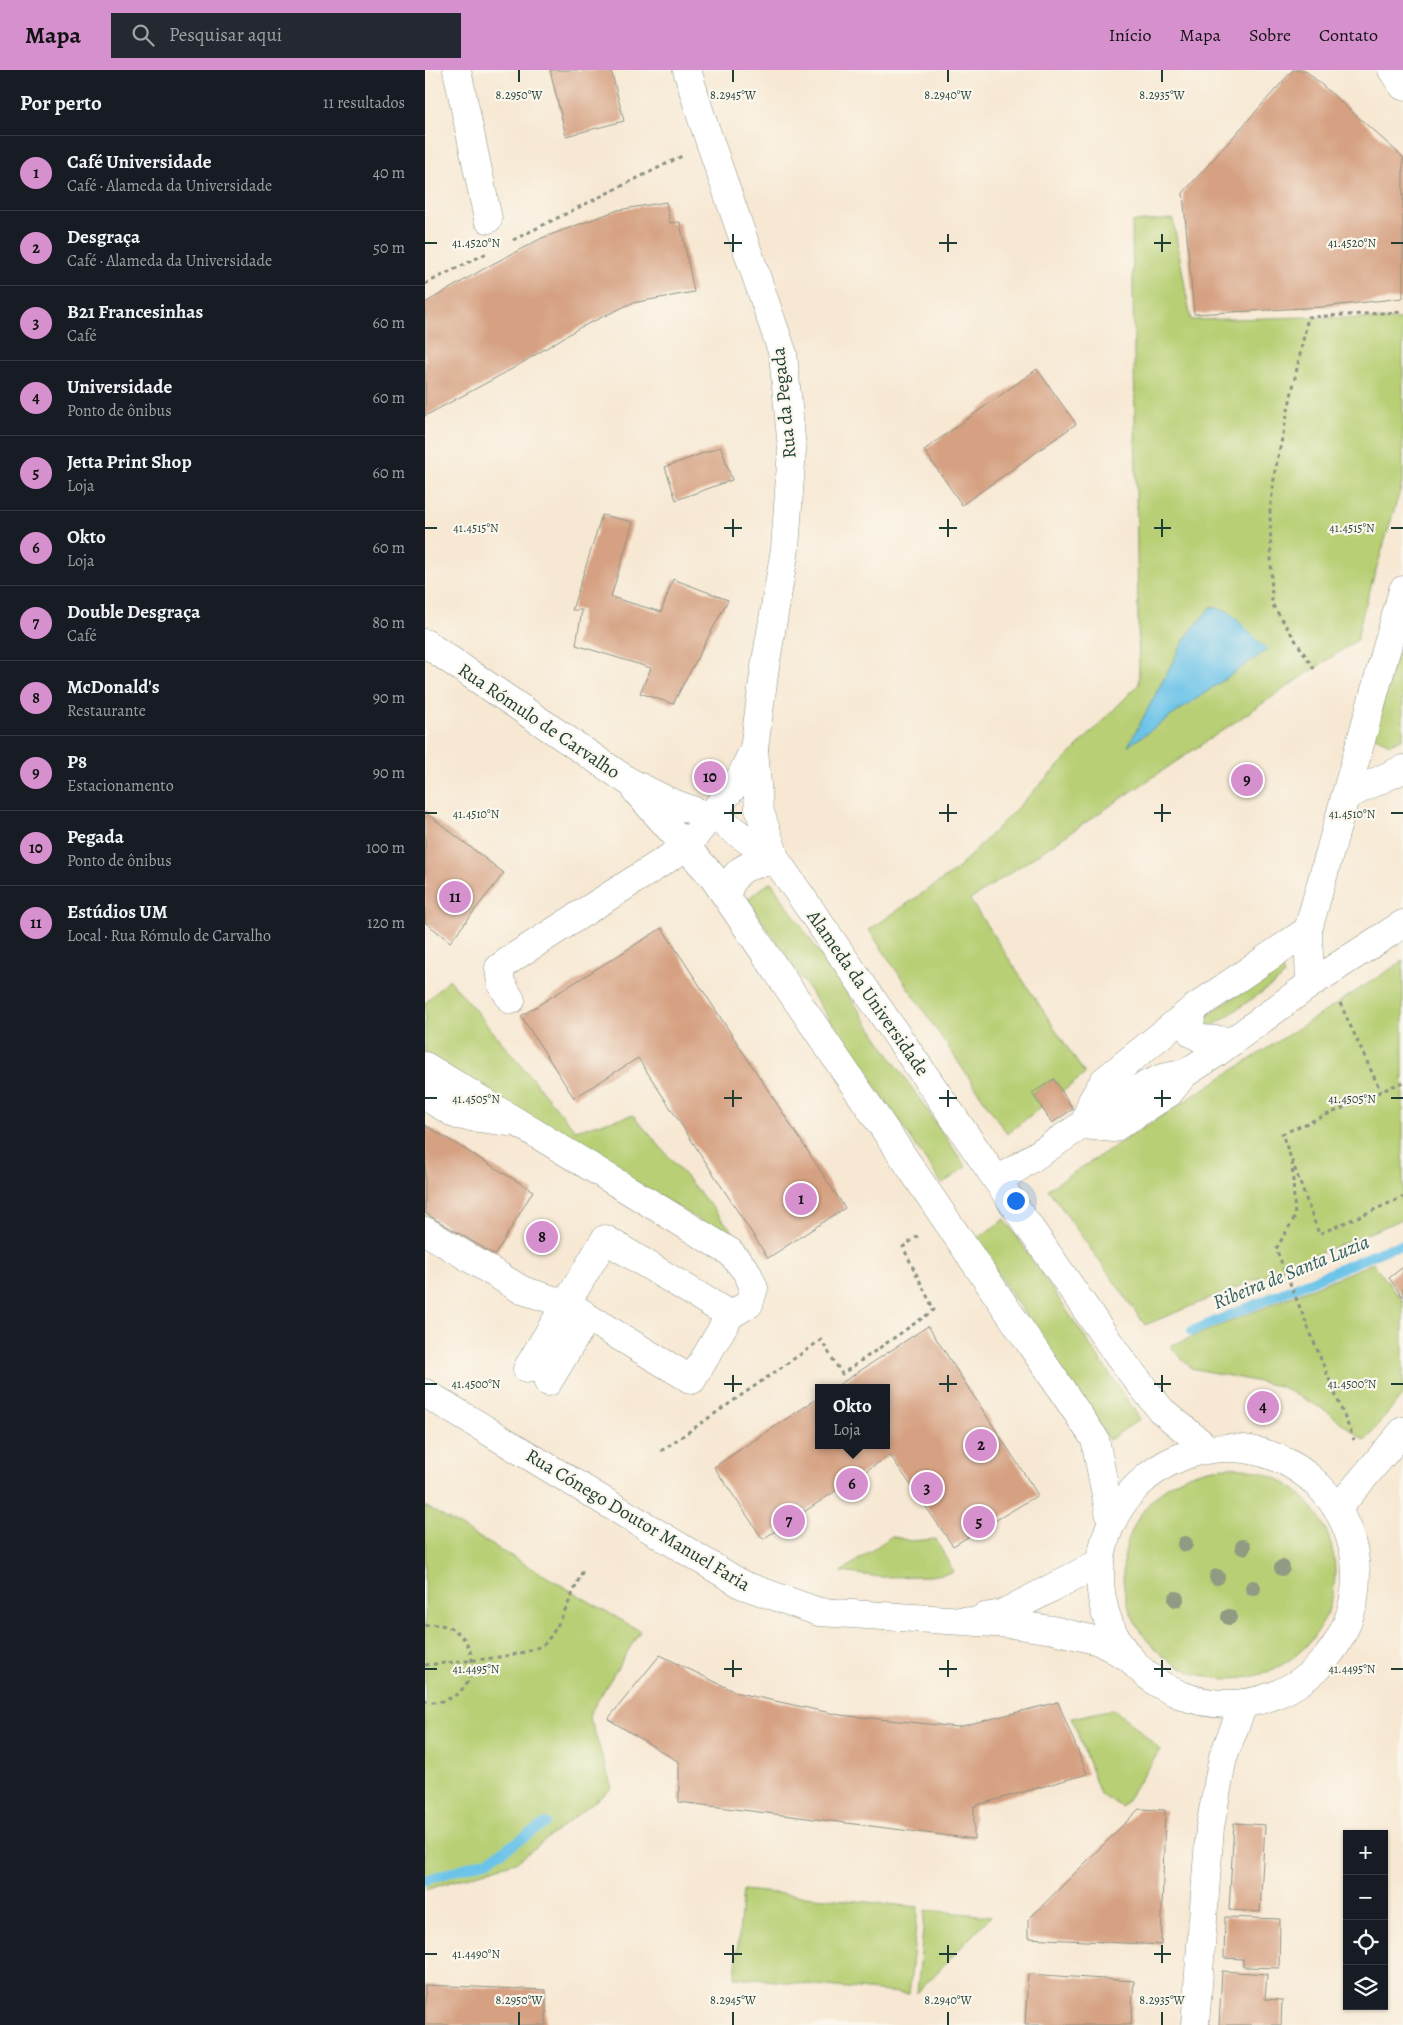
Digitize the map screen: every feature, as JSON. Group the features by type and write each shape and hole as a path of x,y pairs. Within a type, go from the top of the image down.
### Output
{"street":[{"path":"457,70 488,219"},
{"name":"Rua da Pegada","path":"687,70 783,354 792,449 785,549 765,667 754,749"},
{"path":"1392,70 1403,86"},
{"path":"1309,984 1308,930 1403,590"},
{"name":"Rua Rómulo de Carvalho","path":"425,643 628,781"},
{"path":"511,1000 501,983 499,968 513,957 686,847 740,778 754,749"},
{"path":"725,895 732,879 746,866 776,860 759,809 754,749"},
{"path":"1346,796 1403,769"},
{"path":"628,781 713,877 1095,1439 1111,1521"},
{"name":"Alameda da Universidade","path":"628,781 668,801 719,820 776,860 999,1180 1119,1357 1161,1410 1208,1449"},
{"path":"668,801 702,801 725,795"},
{"path":"999,1180 1135,1090 1162,1078 1184,1074 1233,1041 1309,984 1403,924"},
{"path":"1084,1125 1092,1101 1103,1081 1193,1009 1308,930"},
{"path":"1193,1009 1190,1022 1192,1033 1202,1039 1233,1041"},
{"path":"425,1066 730,1252 747,1272 754,1288 749,1304 730,1314 692,1380 577,1310 522,1290 425,1232"},
{"path":"425,1096 457,1116 519,1123"},
{"path":"537,1376 577,1310 605,1239 730,1314"},
{"name":"Rua Cónego Doutor Manuel Faria","path":"425,1393 743,1585 819,1612 953,1622 1011,1624 1053,1630 1099,1641 1126,1656"},
{"path":"1338,1508 1403,1431"},
{"path":"1208,1449 1245,1450 1277,1457 1306,1473 1338,1508 1355,1548 1357,1590 1345,1632 1320,1666 1285,1692 1244,1704 1187,1698 1153,1681 1126,1656 1103,1610 1099,1563 1111,1521 1136,1486 1169,1462 1208,1449"},
{"name":"Rua Cónego Doutor Manuel Faria","path":"953,1622 1002,1614 1099,1563"},
{"path":"1195,2025 1209,1827 1223,1756 1244,1704"}],"path":[{"path":"505,244 710,142"},
{"path":"425,284 496,248"},
{"path":"1314,670 1272,604 1270,512 1275,471 1308,317 1403,312"},
{"path":"1339,1002 1381,1092"},
{"path":"1403,1082 1282,1134 1319,1234 1403,1197"},
{"path":"1292,1162 1295,1217 1276,1250 1367,1473"},
{"path":"661,1451 821,1340 842,1374 934,1310 903,1247 945,1219"},
{"path":"425,1666 528,1652 545,1643 556,1626 584,1568"},
{"path":"425,1626 444,1626 456,1631 465,1640 471,1652 472,1660 470,1677 464,1688 454,1697 442,1702 425,1701"}],"green space":[{"path":"1173,219 1191,320 1308,317 1403,320 1403,481 1362,616 1357,640 970,900 1085,1074 1062,1092 1054,1079 1032,1093 1041,1107 1007,1134 869,930 955,871 1139,684 1132,222"},
{"path":"1403,633 1403,738 1390,744 1373,736"},
{"path":"771,882 966,1167 942,1184 747,899"},
{"path":"1403,961 1403,1219 1145,1325 1048,1189"},
{"path":"1274,970 1282,970 1284,975 1281,979 1213,1026 1207,1027 1203,1024 1204,1017"},
{"path":"449,979 575,1130 633,1115 753,1255 704,1223 425,1054 425,1003"},
{"path":"1005,1219 1140,1419 1109,1440 975,1240"},
{"path":"1373,1263 1403,1301 1403,1394 1365,1441 1325,1410 1279,1386 1191,1368 1170,1346"},
{"path":"1219,1467 1239,1467 1260,1471 1279,1479 1304,1498 1317,1514 1327,1532 1333,1552 1335,1573 1333,1594 1327,1614 1317,1632 1304,1648 1279,1667 1260,1675 1239,1679 1219,1679 1198,1675 1179,1667 1162,1655 1147,1640 1135,1623 1127,1604 1123,1583 1123,1563 1127,1542 1135,1523 1147,1506 1162,1491 1179,1479 1198,1471"},
{"path":"425,1506 640,1631 589,1715 612,1788 518,1861 425,1890"},
{"path":"892,1536 910,1541 936,1539 953,1572 931,1576 880,1577 841,1572"},
{"path":"1113,1709 1135,1726 1160,1750 1122,1807 1100,1794 1072,1718"},
{"path":"743,1890 918,1907 909,1994 735,1977"},
{"path":"925,1910 991,1916 917,1993"}],"water":[{"path":"1211,607 1228,611 1267,650 1128,746 1186,637"}],"building":[{"path":"550,70 611,70 624,121 566,136"},
{"path":"1293,70 1305,70 1403,157 1403,298 1322,307 1194,314 1183,193"},
{"path":"666,202 670,223 680,222 694,292 632,303 579,328 512,369 425,416 425,303 542,238 618,210"},
{"path":"1037,369 1076,424 962,505 924,450"},
{"path":"721,447 732,480 676,500 665,467"},
{"path":"602,515 633,522 611,597 661,612 673,579 728,600 673,704 640,693 651,668 576,645 582,610 572,610"},
{"path":"425,812 504,873 450,942 425,922"},
{"path":"662,928 845,1208 768,1258 638,1058 574,1098 521,1016"},
{"path":"1054,1079 1073,1109 1052,1123 1032,1093"},
{"path":"425,1125 533,1191 495,1255 425,1213"},
{"path":"1403,1267 1403,1297 1389,1278"},
{"path":"928,1326 1038,1495 953,1546 890,1455 763,1539 714,1467 815,1400 815,1449 890,1449 890,1384 840,1384"},
{"path":"660,1655 738,1693 840,1715 958,1727 1058,1702 1087,1774 974,1806 974,1839 679,1802 679,1762 608,1719"},
{"path":"1139,1809 1165,1810 1161,1945 1028,1938 1028,1920"},
{"path":"1234,1823 1265,1825 1260,1912 1229,1910"},
{"path":"1225,1917 1280,1919 1279,1968 1243,1967 1243,1959 1224,1958"},
{"path":"1222,1971 1267,1974 1265,1999 1282,2000 1281,2025 1219,2025"},
{"path":"1028,1974 1134,1981 1131,2025 1025,2025"},
{"path":"425,1985 546,1990 546,2025 425,2025"}],"waterway":[{"name":"Ribeira de Santa Luzia","path":"1192,1331 1390,1248 1403,1245"},
{"name":"Ribeira de Santa Luzia","path":"425,1880 487,1861 546,1823"}],"place":[{"name":"Pegada","path":"710,777"},
{"name":"P8","path":"1247,780"},
{"name":"Estúdios UM","path":"455,897"},
{"name":"Café Universidade","path":"801,1199"},
{"name":"McDonald's","path":"542,1237"},
{"name":"Universidade","path":"1263,1407"},
{"name":"Desgraça","path":"981,1445"},
{"name":"Okto","path":"852,1484"},
{"name":"B21 Francesinhas","path":"927,1488"},
{"name":"Double Desgraça","path":"789,1521"},
{"name":"Jetta Print Shop","path":"979,1522"}]}
